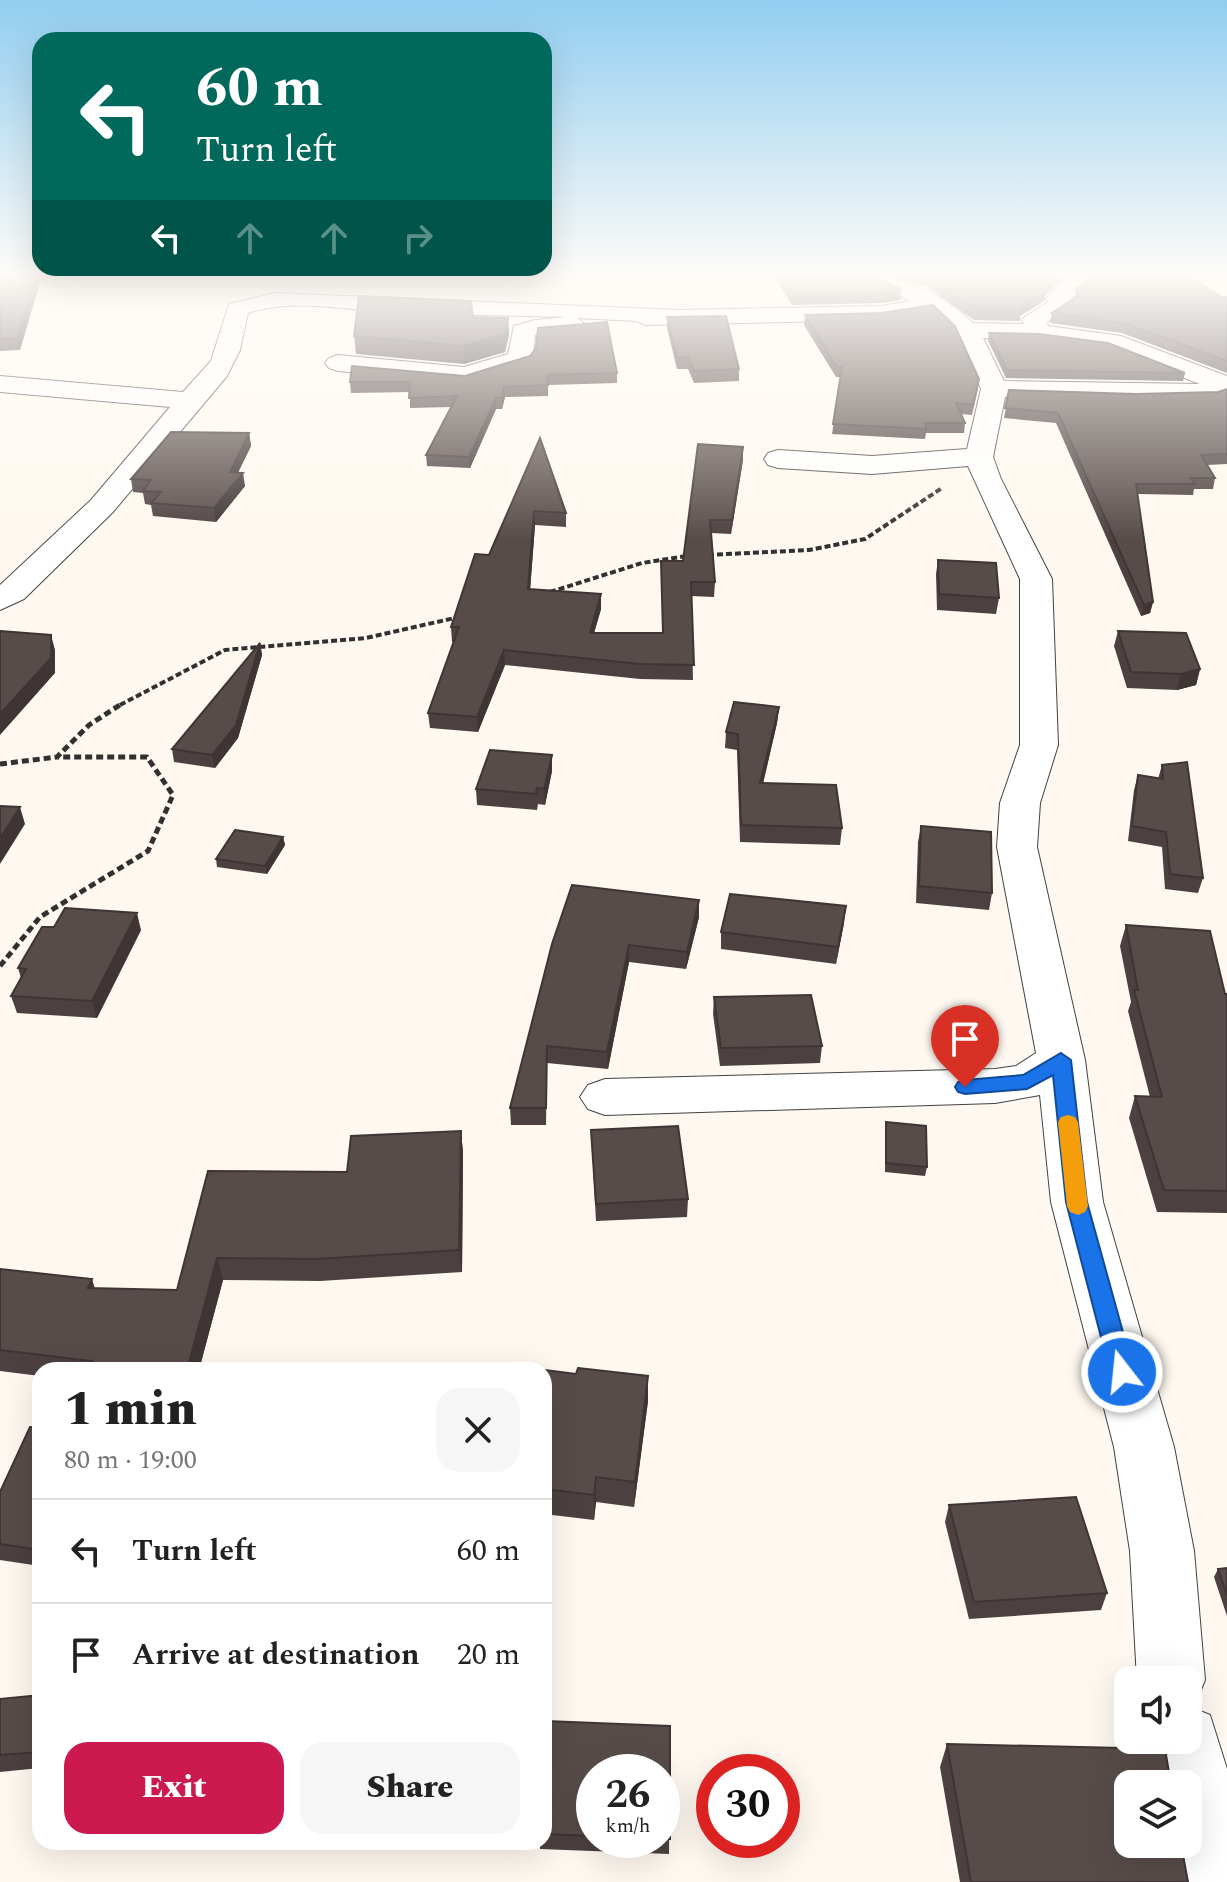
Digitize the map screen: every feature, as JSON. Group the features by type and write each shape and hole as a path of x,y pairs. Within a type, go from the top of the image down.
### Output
{"street":[{"path":"0,600 102,506 189,401 212,381 223,365"},
{"path":"357,365 465,375 498,365"},
{"path":"968,459 994,389 983,365"},
{"path":"1174,365 1227,385"},
{"path":"0,384 189,401"},
{"path":"994,389 1134,393 1227,391"},
{"path":"778,459 872,465 968,459"},
{"path":"968,459 986,479 1036,579 1039,745 1020,803 1017,847 1061,1060 1077,1202 1144,1447 1162,1551 1170,1666"},
{"path":"605,1097 995,1086 1027,1082 1061,1060"},
{"path":"1188,1754 1217,1882"}],"path":[{"path":"705,555 809,550 865,539 936,494 968,459"},
{"path":"543,594 642,563 691,556"},
{"path":"57,757 89,725 137,694 225,650 366,638 463,616"},
{"path":"0,764 57,757 147,757 173,795 148,851 40,917 0,966"}],"building":[{"path":"501,365 615,365 617,373 547,375 548,385 504,387 502,398 496,398 469,457 426,455 457,396 409,398 410,382 350,382 352,366 465,376"},
{"path":"691,365 738,365 739,369 694,371"},
{"path":"836,365 973,365 979,379 973,405 956,403 965,423 926,423 926,429 833,424 842,367"},
{"path":"1004,365 1164,365 1185,373 1007,370"},
{"path":"1227,389 1227,454 1201,455 1215,478 1191,478 1195,484 1136,484 1153,602 1144,605 1058,413 1005,408 1009,390 1136,394 1218,392"},
{"path":"171,432 249,433 230,472 243,473 214,508 151,503 161,492 143,491 151,480 131,479"},
{"path":"540,438 566,513 534,511 528,589 601,594 590,633 663,633 661,561 683,561 698,444 743,447 732,520 710,520 715,582 691,582 694,665 640,664 504,650 477,717 428,713 459,627 451,627 475,554 489,555"},
{"path":"938,560 996,563 999,598 939,594"},
{"path":"0,631 51,635 51,658 0,714"},
{"path":"1118,631 1186,633 1200,669 1181,674 1131,672"},
{"path":"260,643 236,725 212,755 172,749"},
{"path":"734,702 779,707 760,783 836,785 842,828 741,825 738,734 726,732"},
{"path":"490,750 552,755 544,789 537,788 536,794 476,789"},
{"path":"1187,762 1203,878 1170,874 1166,832 1132,826 1138,775 1163,779 1162,765"},
{"path":"0,806 20,807 0,839"},
{"path":"921,826 991,832 992,893 919,886"},
{"path":"235,830 283,837 265,866 216,859"},
{"path":"572,885 699,900 687,952 629,945 607,1052 547,1046 546,1108 510,1108 552,944"},
{"path":"730,894 846,906 838,947 721,932"},
{"path":"65,908 137,913 92,1001 11,996 26,969 18,968 42,927 54,927"},
{"path":"1126,925 1210,931 1227,994 1227,1191 1164,1190 1135,1096 1162,1097 1134,990 1138,990"},
{"path":"811,995 822,1046 721,1048 714,997"},
{"path":"886,1122 926,1126 927,1167 886,1163"},
{"path":"678,1126 688,1199 596,1204 591,1130"},
{"path":"461,1131 459,1250 316,1259 217,1258 189,1362 92,1362 0,1350 0,1269 92,1279 88,1288 177,1290 208,1171 347,1172 351,1136"},
{"path":"578,1368 648,1376 635,1482 596,1477 594,1495 552,1490 552,1371 576,1374"},
{"path":"32,1427 32,1549 0,1544 0,1492"},
{"path":"1076,1497 1107,1593 974,1602 949,1505"},
{"path":"1227,1568 1227,1595 1218,1569"},
{"path":"32,1696 32,1753 0,1755 0,1699"},
{"path":"552,1721 670,1726 670,1754 576,1754 576,1835 552,1834"},
{"path":"947,1744 1114,1748 1114,1754 1166,1754 1169,1770 1114,1770 1114,1858 1184,1858 1188,1882 971,1882"}],"slow traffic":[{"path":"1068,1122 1078,1206"}],"route":[{"path":"965,1087 1027,1082 1045,1074 1061,1060 1077,1202 1122,1372"}]}
